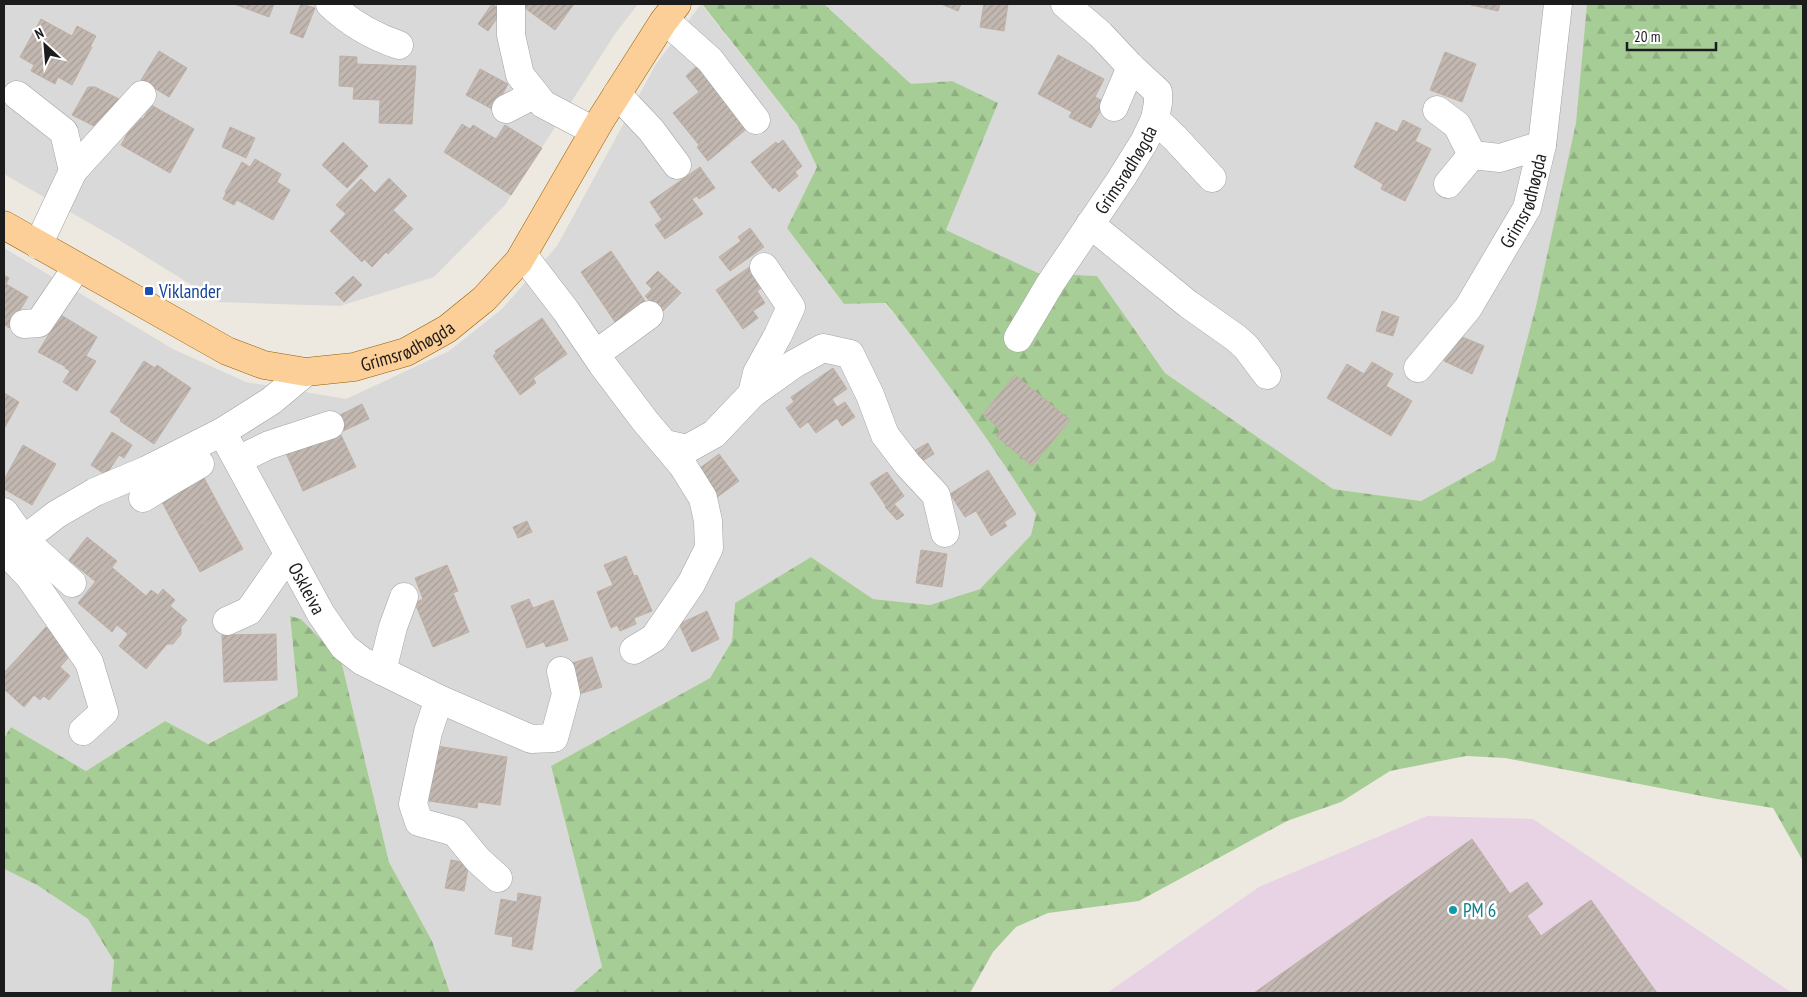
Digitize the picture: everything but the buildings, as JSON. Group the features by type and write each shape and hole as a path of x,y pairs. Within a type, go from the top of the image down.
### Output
{"main road":[{"name":"Grimsrødhøgda","path":"4,225 227,351 264,365 306,372 354,367 406,352 447,329 484,299 523,255 594,131 671,12"}],"street":[{"path":"330,4 342,15 374,36 399,45"},
{"path":"511,4 511,35 520,75 543,104 594,131"},
{"name":"Grimsrødhøgda","path":"1018,338 1050,284 1121,179 1155,119 1158,103 1158,92 1130,67 1100,34 1065,4"},
{"name":"Grimsrødhøgda","path":"1418,368 1468,308 1527,208 1542,145 1558,4"},
{"path":"671,12 756,120"},
{"path":"1114,107 1130,67"},
{"path":"506,109 535,94"},
{"path":"617,94 651,130 677,165"},
{"path":"17,95 64,132 73,171"},
{"path":"38,244 73,171 142,95"},
{"path":"1437,110 1457,125 1472,155"},
{"path":"1155,119 1212,178"},
{"path":"1472,155 1500,158 1542,145"},
{"path":"1448,184 1472,155"},
{"name":"Grimsrødhøgda","path":"1090,224 1188,304 1236,338 1246,347 1267,375"},
{"path":"523,255 645,421 683,466 703,498 708,522 709,548 691,584 654,638 634,650"},
{"path":"24,324 39,324 77,267"},
{"path":"752,394 757,373 791,307 764,267"},
{"path":"596,354 649,315"},
{"path":"665,444 687,449 714,434 752,394 794,364 823,348 850,354 870,395 885,435 936,495 945,533"},
{"path":"153,483 222,432 271,401 306,372"},
{"path":"238,460 269,445 330,426"},
{"name":"Oskleiva","path":"222,432 321,614 344,647 362,661 439,699 531,740 554,738 566,694 561,671"},
{"path":"11,549 57,514 95,492 153,483 200,464"},
{"path":"4,512 11,549 89,662 104,712 83,731"},
{"path":"11,549 72,583"},
{"path":"227,621 249,611 288,555"},
{"path":"382,671 393,627 404,597"},
{"path":"439,699 428,732 413,804 420,822 455,832 478,860 498,878"}],"shaded area":[{"path":"4,4 638,4 615,34 505,205 434,277 340,306 219,302 119,240 4,174"},
{"path":"701,4 797,125 817,167 787,228 844,304 885,303 935,365 1012,474 1036,514 1031,535 980,589 930,605 873,599 811,557 735,603 732,641 710,678 551,766 602,967 572,993 450,993 432,941 389,862 342,664 301,619 290,616 298,696 207,744 165,721 86,771 11,727 4,738 4,248 173,349 246,382 346,399 449,351 502,309 557,246 656,64"},
{"path":"824,4 1587,4 1577,123 1536,306 1495,460 1421,501 1333,489 1165,373 1097,276 1038,273 946,230 997,103 952,81 911,84"},
{"path":"1427,816 1533,819 1792,993 1107,993 1259,887"},
{"path":"4,869 37,885 88,919 114,961 111,993 4,993"}],"green space":[{"path":"702,4 824,4 911,84 952,81 998,103 946,230 1038,273 1097,276 1165,373 1333,489 1421,501 1495,460 1536,306 1576,123 1587,4 1803,4 1803,861 1773,808 1505,758 1466,756 1390,771 1341,802 1287,821 1139,901 1048,913 1016,927 993,952 970,993 572,993 602,967 551,766 710,678 732,641 735,603 811,557 873,599 930,605 980,589 1031,535 1036,514 964,407 886,303 844,304 787,228 817,167 797,125"},
{"path":"290,616 301,619 342,664 389,862 432,941 450,993 111,993 114,961 88,919 37,885 4,869 4,738 11,727 86,771 165,721 208,744 298,696"}],"place":[{"name":"Viklander","path":"149,291"},
{"name":"PM 6","path":"1453,910"}]}
